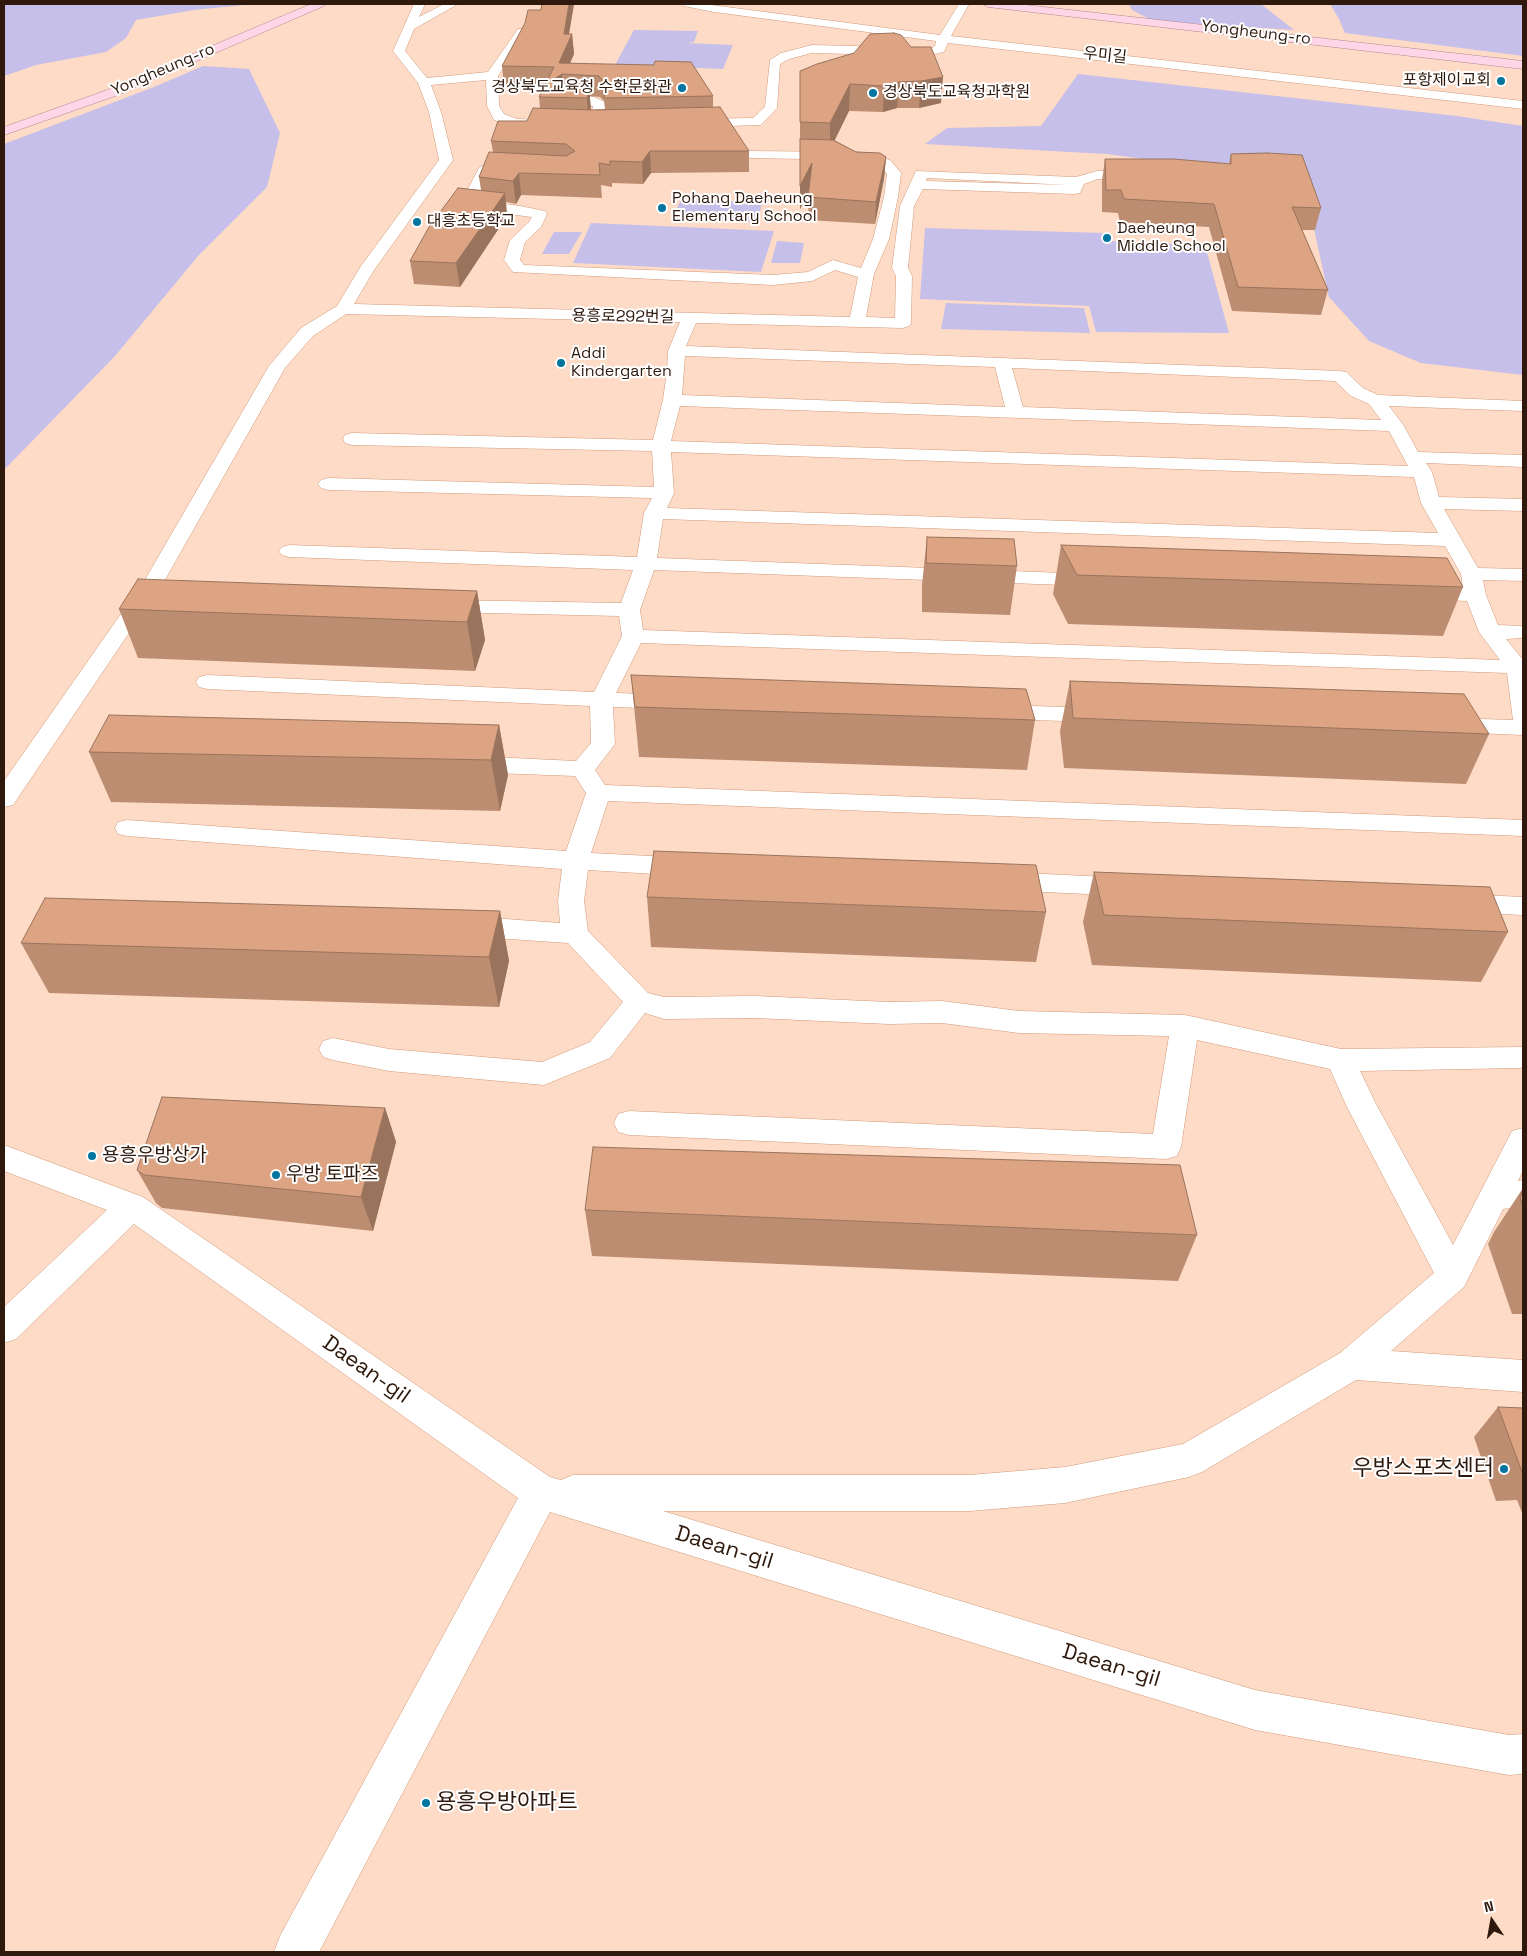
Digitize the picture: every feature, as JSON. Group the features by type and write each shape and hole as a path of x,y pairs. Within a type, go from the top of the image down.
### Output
{"main road":[{"name":"Yongheung-ro","path":"4,131 114,92 320,4"},
{"name":"Yongheung-ro","path":"988,4 1523,65"}],"street":[{"path":"4,799 156,578 278,366 307,332 343,309 368,269 446,160 435,112 424,82 399,51 419,4"},
{"path":"410,27 452,4"},
{"name":"우미길","path":"688,4 724,11 943,39 1523,105"},
{"path":"926,52 940,49 943,39 964,4"},
{"path":"522,31 492,76 493,106 499,117 516,123 561,124"},
{"path":"676,123 756,122 771,108 774,63 784,56 797,51 812,49 902,52"},
{"path":"424,82 451,78 492,76"},
{"path":"564,100 594,101 600,105 601,125 578,124"},
{"path":"752,108 771,108"},
{"path":"750,154 858,156 885,163 894,173 891,197 881,239 866,274 857,322"},
{"path":"524,169 486,168 468,202 476,206 540,214 536,224 518,240 512,260 519,269 773,280 812,276 833,265 866,274"},
{"name":"용흥로292번길","path":"343,309 903,323 904,276 900,268 907,206 918,185 1076,190 1078,181 1096,175 1151,176"},
{"path":"582,769 603,744 601,700 633,636 629,610 646,563 654,513 664,493 661,446 672,400 676,371 676,351 690,318"},
{"path":"676,351 1340,376 1356,392 1375,400 1523,406"},
{"path":"1002,362 1016,412"},
{"path":"672,400 1395,426"},
{"path":"1375,400 1395,426 1417,465 1431,503 1471,574 1475,595 1490,632 1517,667 1523,717 1424,724"},
{"path":"352,439 1417,465 1523,461"},
{"path":"328,484 664,493"},
{"path":"1431,503 1523,505"},
{"path":"654,513 1452,540"},
{"path":"289,551 1115,581"},
{"path":"1471,574 1523,575"},
{"path":"1405,592 1475,595"},
{"path":"423,605 629,610"},
{"path":"1490,632 1523,632"},
{"path":"633,636 1517,667"},
{"path":"207,682 690,703"},
{"path":"978,711 1116,715"},
{"path":"444,763 582,769"},
{"path":"582,769 598,793"},
{"path":"598,793 1523,828"},
{"path":"598,793 576,861 571,901 575,934 639,1001 664,1008 755,1007 889,1013 942,1012 1019,1022 1185,1026 1341,1060 1522,1058"},
{"path":"127,828 576,861 716,868"},
{"path":"975,880 1154,889"},
{"path":"1434,902 1523,906"},
{"path":"438,924 575,934"},
{"path":"333,1049 398,1061 544,1074 600,1050 639,1001"},
{"path":"629,1123 1166,1147 1185,1026"},
{"path":"1341,1060 1362,1107 1453,1277"},
{"path":"296,1952 541,1492 713,1494 970,1493 1065,1485 1189,1460 1352,1364 1453,1277 1523,1140"},
{"name":"Daean-gil","path":"4,1158 132,1206 541,1492 1255,1710 1509,1756 1523,1754"},
{"path":"1492,1198 1523,1193"},
{"path":"4,1328 132,1206"},
{"path":"1352,1364 1523,1376"}],"shaded area":[{"path":"4,4 255,4 194,10 136,20 126,38 106,52 36,65 4,76"},
{"path":"1129,4 1261,4 1294,30 1153,21 1132,10"},
{"path":"1330,4 1523,4 1523,56 1345,33"},
{"path":"634,30 698,31 694,42 687,43 733,45 723,69 615,65"},
{"path":"203,66 249,69 280,133 267,187 199,255 115,356 4,470 4,144 154,87"},
{"path":"1078,74 1457,116 1523,126 1523,375 1421,363 1369,341 1329,297 1300,166 1160,161 1106,154 925,144 947,128 1041,126"},
{"path":"681,200 762,202 758,222 672,218"},
{"path":"591,223 774,231 761,272 573,263"},
{"path":"925,228 1105,233 1110,241 1205,245 1229,333 1096,332 1089,306 920,299"},
{"path":"554,232 582,232 569,254 542,254"},
{"path":"777,241 804,243 800,263 771,263"},
{"path":"946,303 1084,308 1090,333 941,329"}],"building":[{"path":"542,4 569,4 564,34 572,34 559,63 654,65 655,61 691,62 713,96 604,98 606,85 599,76 562,74 554,79 555,83 589,87 587,98 539,97 554,67 502,66 525,23 528,10 541,10"},
{"path":"894,33 901,35 911,47 931,47 943,77 899,82 884,86 850,84 830,123 800,122 800,71 854,53 870,34"},
{"path":"720,107 749,151 650,151 642,162 610,161 610,165 599,163 600,175 519,173 513,181 479,177 489,152 566,156 575,151 566,144 491,141 498,121 527,121 533,108 594,110"},
{"path":"800,139 833,140 856,152 880,153 886,157 876,202 808,197 812,163 800,186"},
{"path":"1267,153 1302,155 1321,208 1292,207 1328,290 1238,287 1214,204 1124,199 1121,190 1106,190 1105,159 1174,159 1231,164 1231,154"},
{"path":"458,188 505,193 456,263 410,261 429,227"},
{"path":"927,537 1014,539 1017,566 926,563"},
{"path":"1061,545 1447,558 1463,587 1077,575"},
{"path":"138,579 477,591 467,622 119,609"},
{"path":"631,675 1026,689 1035,720 635,707"},
{"path":"1070,681 1464,694 1489,734 1073,718"},
{"path":"109,715 499,725 491,760 89,752"},
{"path":"654,851 1036,865 1046,912 647,897"},
{"path":"1094,872 1490,887 1508,932 1104,915"},
{"path":"45,898 500,911 489,957 21,943"},
{"path":"162,1097 385,1108 361,1197 144,1175 137,1170"},
{"path":"593,1147 1180,1165 1197,1235 585,1210"},
{"path":"1523,1190 1523,1207 1520,1197"},
{"path":"1498,1407 1523,1408 1523,1472 1522,1472"}],"place":[{"name":"포항제이교회","path":"1501,81"},
{"name":"경상북도교육청 수학문화관","path":"682,88"},
{"name":"경상북도교육청과학원","path":"873,93"},
{"name":"Pohang Daeheung Elementary School","path":"662,208"},
{"name":"대흥초등학교","path":"417,222"},
{"name":"Daeheung Middle School","path":"1107,238"},
{"name":"Addi Kindergarten","path":"561,363"},
{"name":"용흥우방상가","path":"92,1156"},
{"name":"우방 토파즈","path":"276,1175"},
{"name":"우방스포츠센터","path":"1504,1469"},
{"name":"용흥우방아파트","path":"426,1803"}]}
